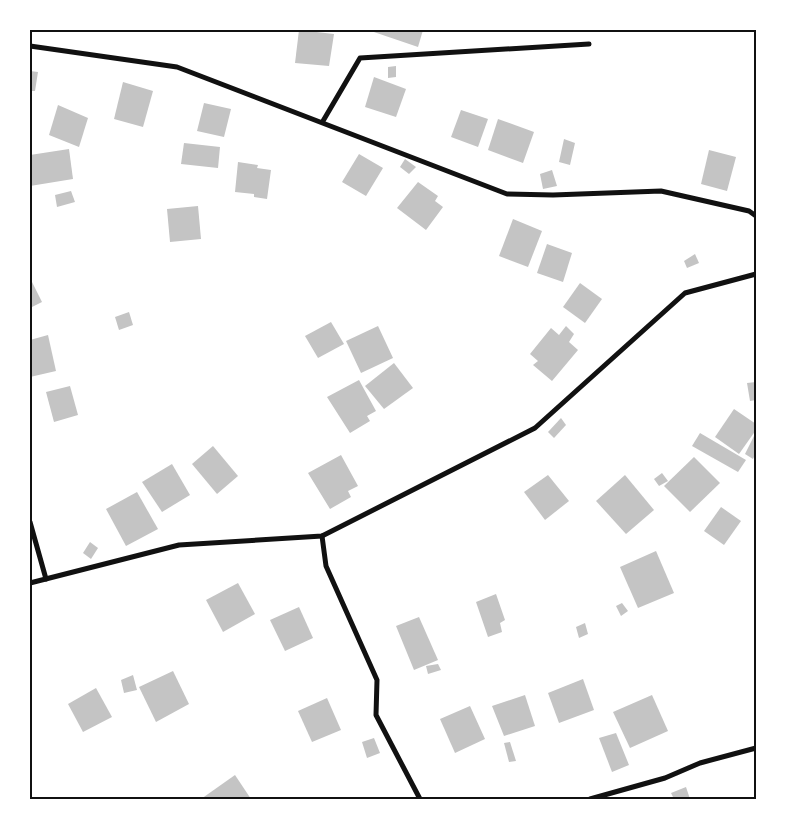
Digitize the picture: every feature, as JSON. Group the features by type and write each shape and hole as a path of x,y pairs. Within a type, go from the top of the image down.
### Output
{"street":[{"path":"323,122 360,58 589,44"},
{"path":"30,46 177,67 507,194 552,195 661,191 749,211 756,216"},
{"path":"30,583 180,545 322,536 535,428 685,293 756,274"},
{"path":"30,522 46,579"},
{"path":"322,536 326,566 377,680 376,715 420,799"},
{"path":"590,799 666,778 700,763 756,748"}],"building":[{"path":"299,30 334,34 329,66 295,63"},
{"path":"368,30 423,30 418,47"},
{"path":"396,66 396,77 388,78 388,67"},
{"path":"30,71 38,72 35,91 30,91"},
{"path":"374,77 406,89 396,117 365,107"},
{"path":"123,82 153,91 143,127 114,119"},
{"path":"204,103 231,109 224,137 197,131"},
{"path":"58,105 88,118 79,147 49,135"},
{"path":"461,110 488,119 478,147 451,137"},
{"path":"498,119 534,132 523,163 488,150"},
{"path":"564,139 575,143 570,165 559,162"},
{"path":"184,143 220,147 218,168 181,164"},
{"path":"69,149 73,179 30,186 30,155"},
{"path":"709,150 736,157 727,191 701,184"},
{"path":"359,154 383,168 366,196 342,182"},
{"path":"405,159 416,167 409,174 400,167"},
{"path":"238,162 258,165 257,168 271,170 267,199 254,197 254,194 235,192"},
{"path":"552,170 557,186 543,189 540,174"},
{"path":"418,182 438,196 435,201 443,207 426,230 397,208"},
{"path":"71,191 75,202 57,207 55,195"},
{"path":"198,206 201,239 170,242 167,209"},
{"path":"513,219 542,231 528,267 499,256"},
{"path":"547,244 572,253 563,282 537,273"},
{"path":"695,254 699,263 687,268 684,261"},
{"path":"30,281 42,302 30,308"},
{"path":"580,283 602,299 585,323 563,307"},
{"path":"129,312 133,325 119,330 115,317"},
{"path":"331,322 344,344 318,358 305,336"},
{"path":"378,326 393,358 361,373 346,341"},
{"path":"566,326 574,334 569,342 578,350 552,381 533,365 538,361 530,354 551,328 559,335"},
{"path":"48,335 56,371 30,377 30,340"},
{"path":"394,363 413,388 384,409 365,386"},
{"path":"359,380 376,411 367,416 370,421 350,433 327,397"},
{"path":"756,382 756,400 750,401 747,383"},
{"path":"70,386 78,415 54,422 46,392"},
{"path":"734,409 756,424 756,430 739,454 715,437"},
{"path":"561,418 566,425 554,438 548,432"},
{"path":"700,433 746,460 738,472 692,446"},
{"path":"754,436 756,436 756,453 753,459 745,454"},
{"path":"213,446 238,476 217,494 192,464"},
{"path":"341,455 358,486 348,491 351,497 330,509 308,473"},
{"path":"694,457 720,483 690,512 664,486"},
{"path":"172,464 190,495 162,512 142,482"},
{"path":"662,473 668,481 659,486 654,479"},
{"path":"548,475 569,501 545,520 524,492"},
{"path":"625,475 654,510 626,534 596,501"},
{"path":"137,492 158,529 126,546 106,509"},
{"path":"721,507 741,521 724,545 704,531"},
{"path":"90,542 98,548 91,559 83,553"},
{"path":"656,551 674,593 638,608 620,567"},
{"path":"238,583 255,614 223,632 206,600"},
{"path":"496,594 505,620 500,623 502,632 488,637 476,602"},
{"path":"622,603 628,611 621,616 616,606"},
{"path":"299,607 313,638 285,651 270,620"},
{"path":"419,617 438,660 414,670 396,626"},
{"path":"585,623 588,634 579,638 576,627"},
{"path":"438,664 441,670 428,674 426,666"},
{"path":"173,671 189,704 156,722 139,687"},
{"path":"133,675 137,690 124,693 121,680"},
{"path":"583,679 594,710 559,723 548,693"},
{"path":"96,688 112,717 83,732 68,704"},
{"path":"525,695 535,726 504,736 492,706"},
{"path":"652,695 668,731 630,748 613,712"},
{"path":"327,698 341,730 312,742 298,711"},
{"path":"470,706 485,739 455,753 440,719"},
{"path":"616,733 629,765 612,772 599,738"},
{"path":"374,738 380,753 367,758 362,742"},
{"path":"510,742 516,761 509,762 504,743"},
{"path":"235,775 251,799 201,799"},
{"path":"686,787 690,799 674,799 671,793"}]}
